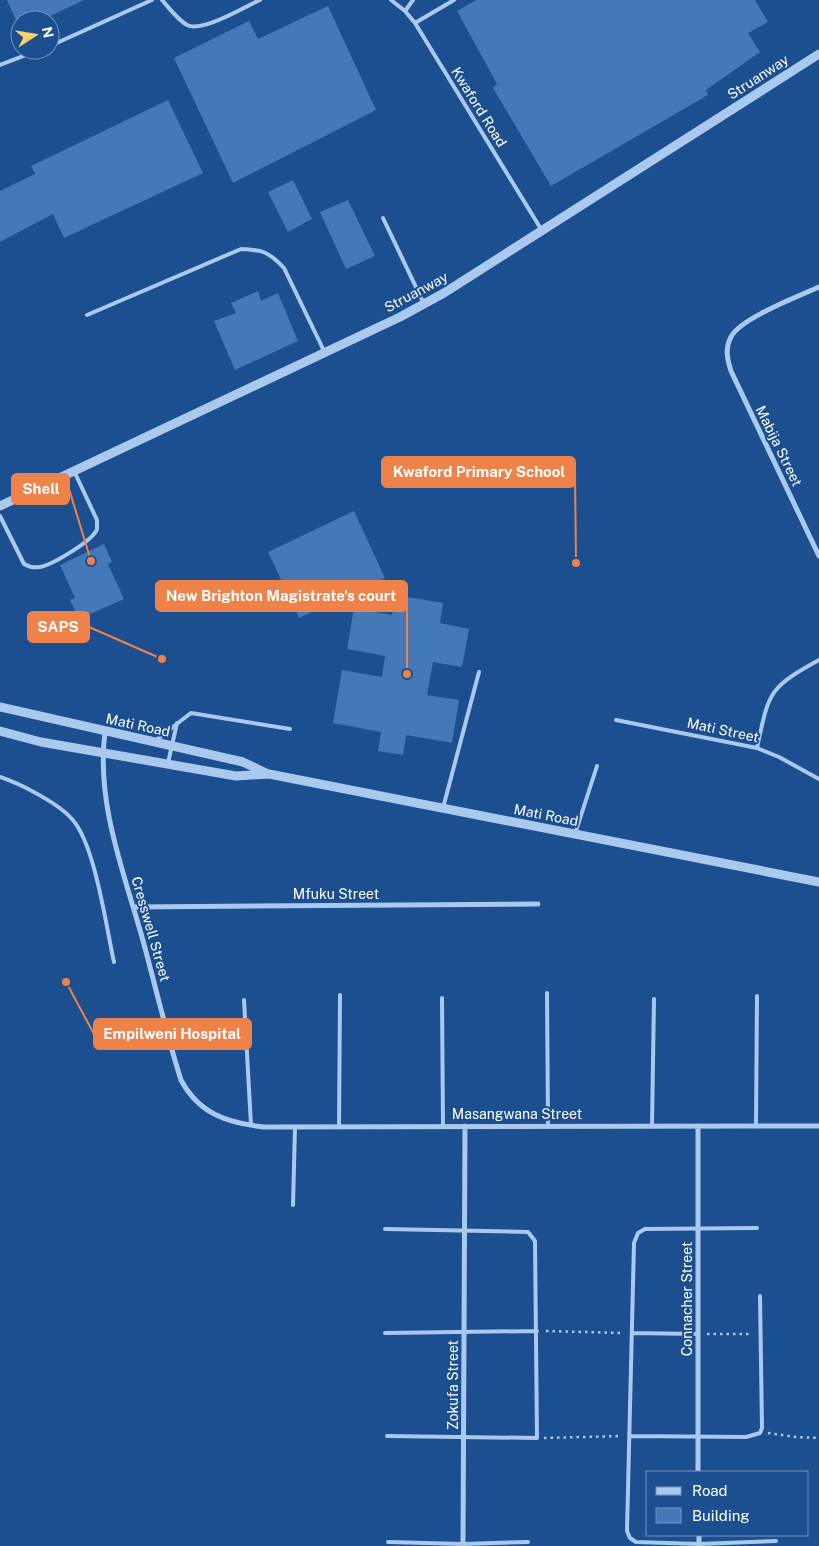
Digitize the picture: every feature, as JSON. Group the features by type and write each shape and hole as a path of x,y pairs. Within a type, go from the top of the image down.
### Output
{"street":[{"name":"Struanway","path":"0,506 325,353 424,304 819,54"},
{"name":"Mabija Street","path":"819,287 745,322 734,331 728,345 727,360 819,556"},
{"name":"Mati Road","path":"0,707 243,762 269,774 819,882"},
{"name":"Mati Road","path":"0,731 41,742 236,776 269,774"},
{"name":"Cresswell Street","path":"105,732 102,753 103,792 181,1080 192,1098 216,1116"},
{"name":"Mfuku Street","path":"134,907 538,904"},
{"name":"Masangwana Street","path":"216,1116 251,1126 295,1127 819,1126"},
{"name":"Zokufa Street","path":"463,1545 465,1126"},
{"name":"Connacher Street","path":"698,1126 698,1471"}],"lane":[{"path":"60,41 152,0"},
{"path":"162,0 186,25 195,28 260,0"},
{"name":"Kwaford Road","path":"391,0 415,22 542,231"},
{"path":"405,11 413,0"},
{"path":"415,22 454,0"},
{"path":"0,65 13,60"},
{"path":"383,218 424,304"},
{"path":"87,315 240,249 262,250 274,257 284,268 325,353"},
{"path":"0,516 24,564 37,568 54,561 89,539 97,529 96,520 74,471"},
{"path":"757,748 764,716 774,690 787,677 819,660"},
{"path":"443,809 479,672"},
{"path":"154,742 188,714 195,713 290,730"},
{"name":"Mati Street","path":"616,720 757,748 780,757 819,779"},
{"path":"168,763 177,723"},
{"path":"575,834 597,766"},
{"path":"0,777 63,810 79,829 90,857 114,962"},
{"path":"547,993 548,1126"},
{"path":"340,995 340,1127"},
{"path":"756,996 756,1126"},
{"path":"442,998 444,1126"},
{"path":"652,1126 654,999"},
{"path":"244,1000 251,1126"},
{"path":"292,1205 295,1127"},
{"path":"757,1228 644,1229 638,1233 634,1243 627,1531 630,1538 636,1542 699,1545 776,1541"},
{"path":"385,1229 522,1231 532,1235 536,1248 537,1438"},
{"path":"630,1436 755,1436 761,1432 760,1296"},
{"name":"Zokufa Street","path":"385,1333 537,1331"},
{"path":"632,1333 698,1334"},
{"name":"Zokufa Street","path":"387,1436 537,1438"},
{"path":"388,1542 463,1545 528,1542"}],"path":[{"path":"537,1331 632,1333"},
{"path":"698,1334 761,1334"},
{"path":"761,1432 819,1438"},
{"path":"537,1438 630,1436"}],"building":[{"path":"7,0 84,0 60,11 12,10"},
{"path":"476,0 755,0 768,22 748,33 760,52 706,90 708,95 551,186 493,88 497,84 457,11"},
{"path":"328,6 376,110 233,183 174,58 249,21 258,39"},
{"path":"168,100 203,173 64,238 53,214 0,242 0,191 35,174 31,166"},
{"path":"293,180 312,219 288,232 268,192"},
{"path":"348,200 375,256 346,269 320,212"},
{"path":"258,291 261,301 278,293 298,341 235,370 214,321 236,313 231,303"},
{"path":"354,511 385,578 299,618 268,552"},
{"path":"104,544 112,562 108,564 124,599 79,619 70,600 75,598 60,565"},
{"path":"395,595 443,603 440,623 469,629 462,667 433,662 427,695 459,700 452,743 406,735 403,755 378,751 381,732 333,723 342,670 382,677 385,656 347,649 354,608 392,615"}],"place":[{"name":"Shell","path":"91,561"},
{"name":"Kwaford Primary School","path":"576,563"},
{"name":"SAPS","path":"162,659"},
{"name":"New Brighton Magistrate's court","path":"407,674"},
{"name":"Empilweni Hospital","path":"66,982"}]}
